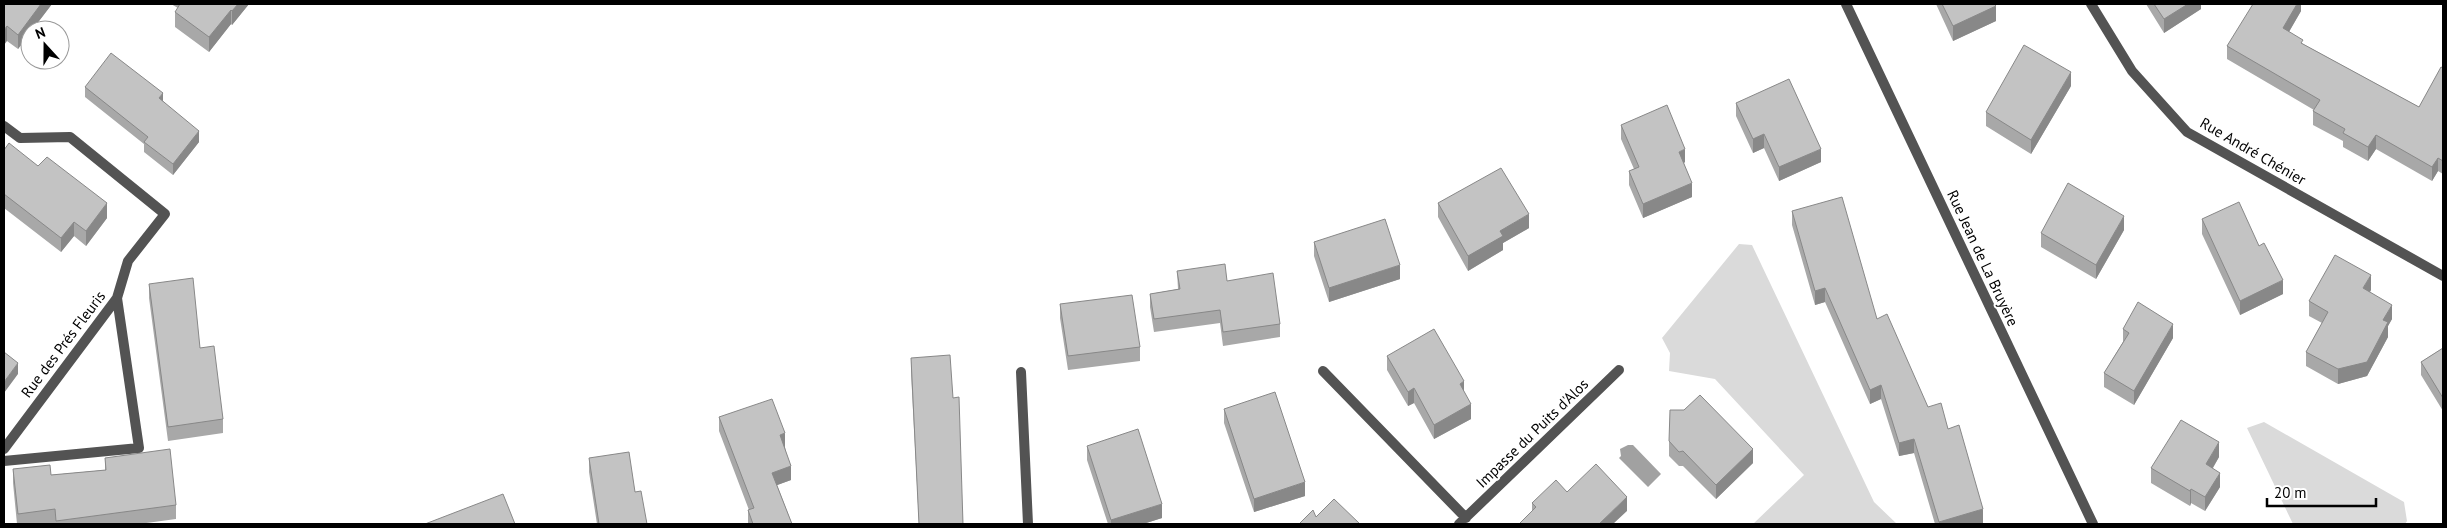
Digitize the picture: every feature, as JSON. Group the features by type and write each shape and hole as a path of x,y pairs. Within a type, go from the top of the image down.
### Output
{"street":[{"name":"Rue Jean de La Bruyère","path":"1846,4 2093,524"},
{"name":"Rue André Chénier","path":"2091,4 2132,72 2187,132 2443,276"},
{"name":"Rue des Prés Fleuris","path":"4,126 20,138 70,137 164,214 128,261 117,298 4,448"},
{"path":"4,461 139,448 117,298"},
{"name":"Impasse du Puits d'Alos","path":"1323,371 1462,521 1619,370"},
{"path":"1021,372 1028,524"}],"shaded area":[{"path":"1739,244 1752,245 1874,502 1897,524 1753,524 1804,475 1715,379 1669,371 1670,353 1662,338"},
{"path":"2264,422 2404,502 2407,521 2405,524 2293,524 2247,428"},
{"path":"1633,445 1661,474 1648,487 1619,458 1621,456 1620,449"}],"building":[{"path":"4,4 41,4 29,20 20,20 20,32 18,35 7,26 4,30"},
{"path":"180,4 238,4 209,37 175,12"},
{"path":"1942,4 1994,4 1996,6 1953,26"},
{"path":"2154,4 2188,4 2164,19"},
{"path":"2253,4 2297,4 2283,28 2303,40 2301,43 2419,107 2441,67 2443,68 2443,161 2438,158 2432,167 2376,135 2368,147 2343,133 2345,129 2313,111 2320,100 2227,46"},
{"path":"2024,45 2071,72 2031,140 1986,112"},
{"path":"111,53 163,93 159,98 199,131 173,164 144,142 148,137 85,87"},
{"path":"1789,79 1821,149 1779,167 1764,134 1753,139 1736,103"},
{"path":"1667,105 1685,149 1679,152 1692,183 1643,204 1629,171 1639,167 1621,125"},
{"path":"9,143 38,166 47,157 107,203 86,231 74,222 61,238 4,194 4,150"},
{"path":"1501,168 1529,214 1500,231 1503,236 1468,256 1438,203"},
{"path":"2068,183 2124,216 2096,265 2041,233"},
{"path":"1842,197 1877,319 1887,314 1928,407 1941,403 1948,429 1959,425 1983,509 1939,522 1914,439 1899,443 1881,385 1870,390 1825,288 1815,291 1792,211"},
{"path":"2239,202 2259,246 2264,243 2283,280 2240,301 2202,219"},
{"path":"1385,219 1400,265 1329,288 1314,242"},
{"path":"2335,255 2371,275 2363,288 2392,305 2383,320 2388,322 2367,362 2338,369 2306,352 2328,312 2309,301"},
{"path":"1225,264 1227,281 1273,273 1280,324 1223,332 1220,310 1154,319 1150,294 1180,289 1177,271"},
{"path":"193,278 200,348 214,346 223,419 168,427 149,284"},
{"path":"1132,295 1140,347 1068,356 1060,304"},
{"path":"2138,302 2173,324 2134,391 2104,373 2129,333 2123,329"},
{"path":"1434,329 1464,381 1460,384 1471,404 1434,425 1414,388 1408,392 1387,356"},
{"path":"2443,348 2443,398 2421,362"},
{"path":"4,352 18,363 4,382"},
{"path":"950,355 953,398 959,397 963,524 919,524 911,358"},
{"path":"1275,392 1305,482 1254,499 1224,409"},
{"path":"1700,395 1753,449 1716,485 1683,451 1679,452 1669,441 1670,410 1684,410"},
{"path":"772,399 785,433 780,435 791,466 772,473 792,524 753,524 748,510 754,508 719,417"},
{"path":"2181,420 2219,442 2206,464 2220,473 2205,497 2191,489 2190,491 2151,468"},
{"path":"1138,429 1162,504 1111,520 1087,446"},
{"path":"170,449 176,505 56,521 55,509 18,514 13,469 50,465 51,475 106,470 105,458"},
{"path":"629,452 635,492 641,491 647,524 599,524 589,458"},
{"path":"1596,464 1627,497 1599,524 1519,524 1536,507 1532,503 1556,480 1567,492"},
{"path":"503,494 515,524 425,524"},
{"path":"1334,499 1360,524 1299,524 1313,510 1316,517"}]}
